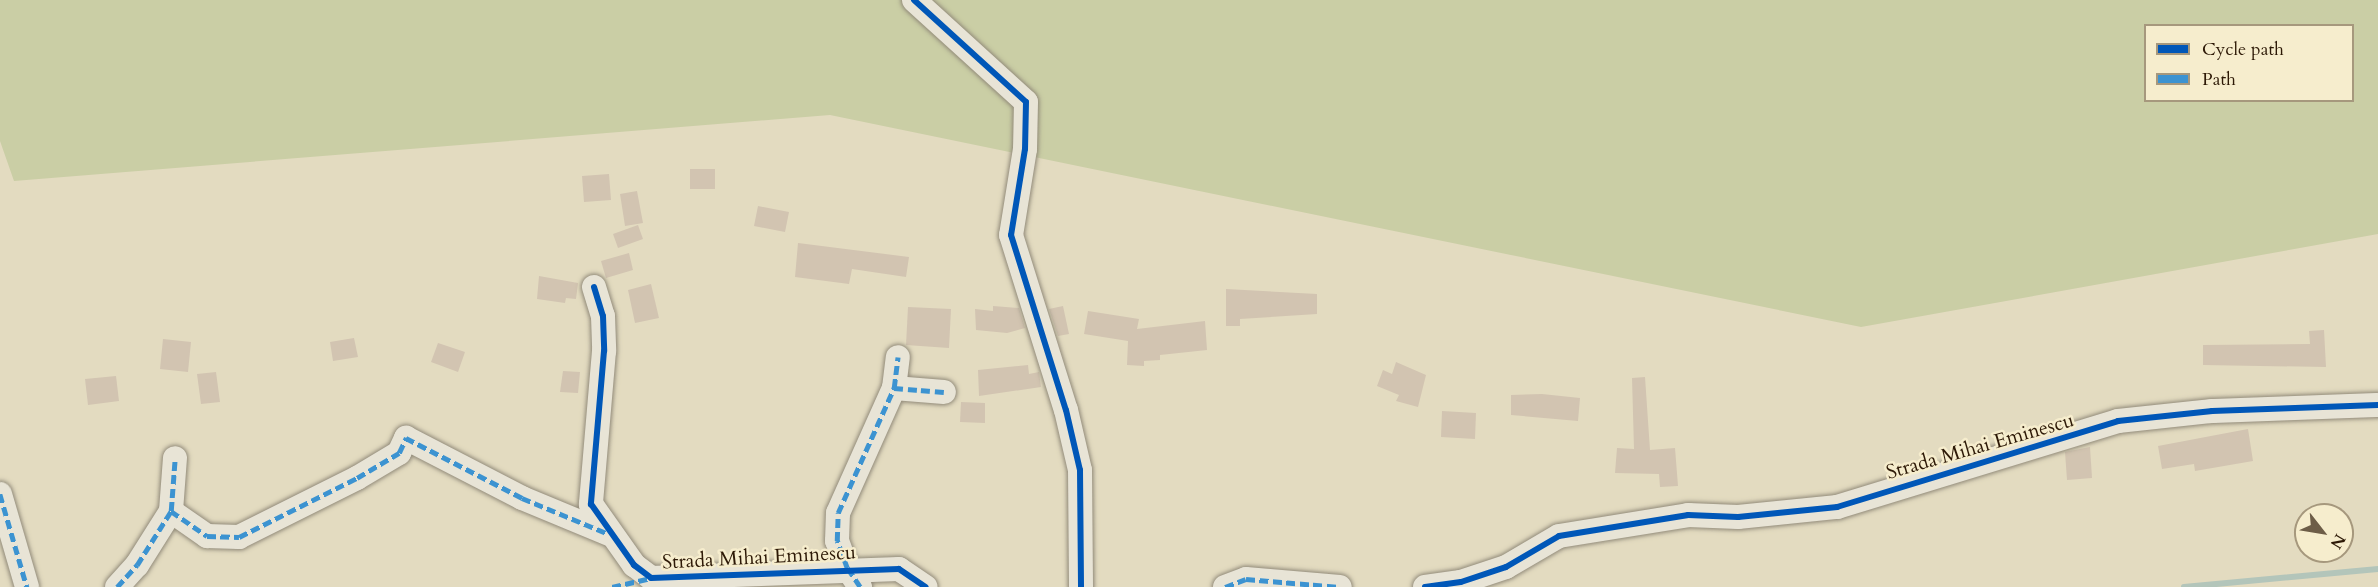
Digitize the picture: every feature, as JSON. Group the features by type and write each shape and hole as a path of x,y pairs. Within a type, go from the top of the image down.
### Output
{"street":[{"path":"914,0 1024,95 1025,149 1011,236 1066,410 1080,470 1081,587"},
{"name":"Strada Mihai Eminescu","path":"594,287 603,316 604,351 591,504 609,534 634,565 651,578 854,578 899,568 926,587"},
{"name":"Strada Mihai Eminescu","path":"854,578 837,541 838,513 894,388 898,357"},
{"path":"894,388 944,392"},
{"name":"Strada Mihai Eminescu","path":"1425,587 1461,582 1506,567 1559,536 1621,523 1838,507 2118,421 2212,411 2378,405"},
{"name":"Strada Mihai Eminescu","path":"171,512 207,536 239,537 357,478 399,453 406,438 522,498 609,534"},
{"path":"117,587 137,566 171,512 175,458"},
{"path":"0,494 27,587"},
{"path":"1225,587 1246,579 1340,587"}],"green space":[{"path":"0,0 2378,0 2378,234 1861,327 830,115 14,181 0,141"}],"building":[{"path":"690,169 715,169 715,189 690,189"},
{"path":"609,174 611,200 584,202 582,176"},
{"path":"637,191 643,223 625,226 620,194"},
{"path":"758,206 789,212 785,232 754,226"},
{"path":"638,225 643,239 618,248 613,234"},
{"path":"798,243 909,257 906,277 852,269 849,284 795,277"},
{"path":"629,253 633,270 606,278 601,261"},
{"path":"539,276 578,283 576,299 566,298 565,303 537,299"},
{"path":"651,284 659,318 635,323 628,290"},
{"path":"1226,289 1317,294 1317,314 1240,319 1240,326 1226,326"},
{"path":"993,306 1019,308 1025,328 1007,333 976,330 975,309 993,311"},
{"path":"1063,306 1069,334 1058,336 1049,309"},
{"path":"908,307 951,309 949,348 906,345"},
{"path":"1088,311 1139,319 1137,329 1205,321 1207,350 1160,355 1160,360 1144,361 1144,366 1127,365 1128,341 1084,334"},
{"path":"2324,330 2326,367 2203,365 2203,345 2310,344 2309,331"},
{"path":"354,338 358,357 333,361 330,342"},
{"path":"163,339 191,342 188,372 160,369"},
{"path":"438,343 465,352 458,372 431,362"},
{"path":"1396,362 1426,375 1418,407 1396,401 1399,395 1377,386 1383,370 1392,374"},
{"path":"1028,365 1029,374 1039,372 1041,387 979,396 978,370"},
{"path":"563,371 580,372 578,393 560,392"},
{"path":"216,372 220,402 201,404 197,374"},
{"path":"116,376 119,401 88,405 85,379"},
{"path":"1645,377 1650,450 1675,448 1678,486 1660,487 1659,474 1615,473 1617,448 1634,449 1632,378"},
{"path":"1542,394 1580,398 1578,421 1511,415 1511,395"},
{"path":"961,402 985,403 985,423 960,422"},
{"path":"1442,411 1476,413 1475,439 1441,437"},
{"path":"2248,429 2253,461 2195,471 2194,464 2162,469 2158,446"},
{"path":"2090,447 2092,478 2067,480 2065,452"}],"waterway":[{"path":"2184,587 2378,569"}],"marked path":[{"path":"860,587 847,568 837,541 838,513 894,388 898,357"},
{"path":"894,388 944,392"},
{"path":"171,511 207,536 239,537 357,478 399,453 406,438 522,498 609,534"},
{"path":"117,587 137,565 171,511 175,458"},
{"path":"0,494 27,587"},
{"path":"612,587 651,578"},
{"path":"1225,587 1246,579 1340,587"}],"cycle path":[{"path":"914,0 1026,102 1025,149 1011,235 1066,410 1080,470 1081,587"},
{"path":"594,287 603,316 604,351 591,504 634,565 651,578 899,569 926,587"},
{"path":"1425,587 1461,582 1506,567 1559,536 1688,515 1738,517 1837,507 2118,421 2212,411 2378,405"}]}
